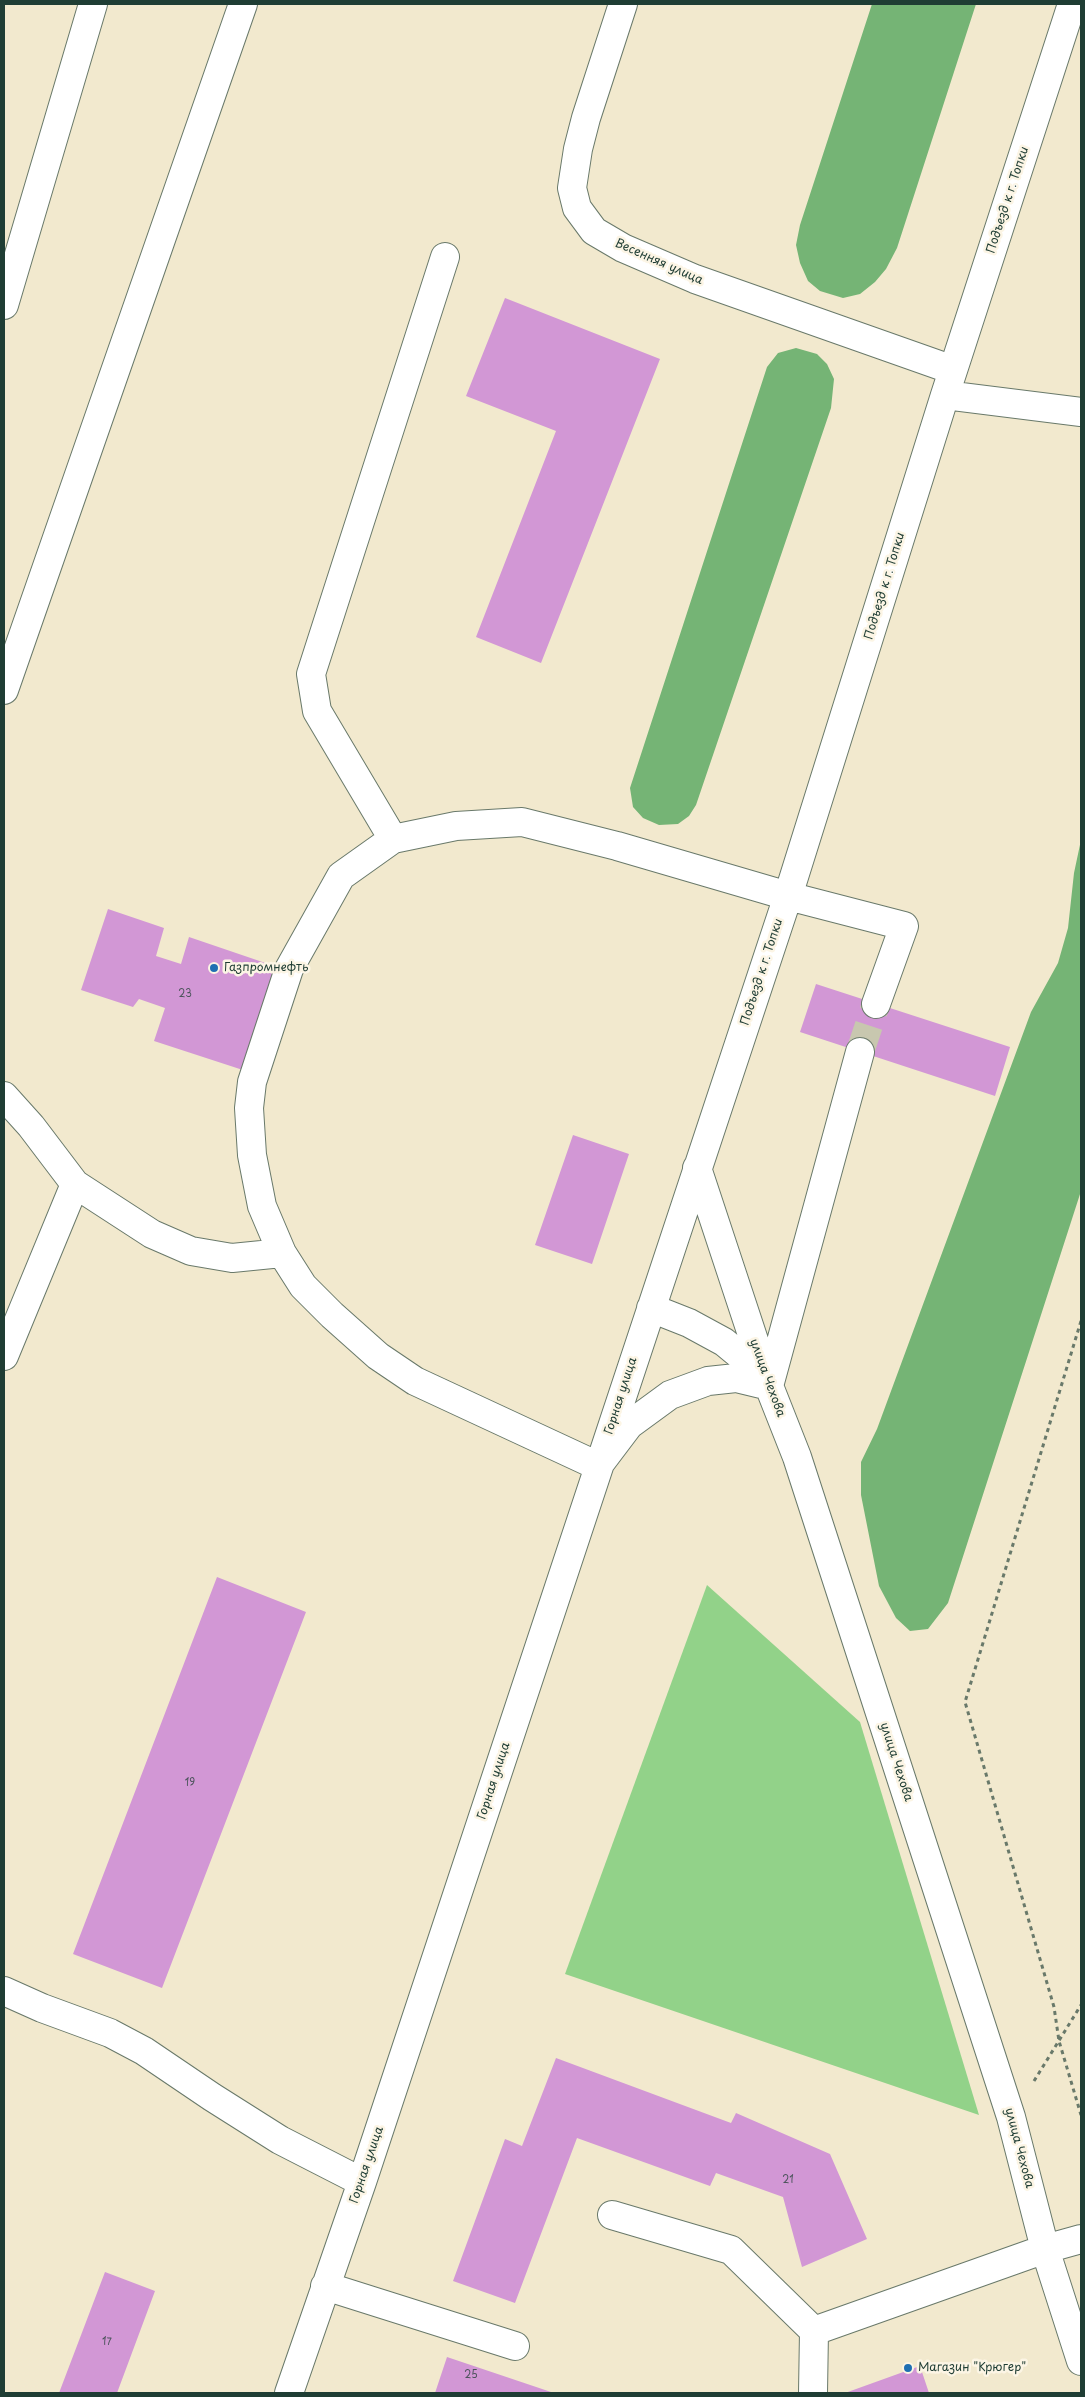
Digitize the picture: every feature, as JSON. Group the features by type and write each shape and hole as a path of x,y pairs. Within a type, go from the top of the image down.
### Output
{"street":[{"path":"4,305 93,4"},
{"path":"4,690 243,4"},
{"name":"Весенняя улица","path":"623,4 586,118 578,149 572,188 577,208 594,231 623,248 695,279 949,382 1081,412"},
{"name":"Подъезд к г. Топки","path":"697,1168 788,896 949,382 1072,4"},
{"path":"393,839 317,712 311,674 445,257"},
{"path":"768,1386 736,1378 708,1381 670,1395 629,1425 598,1466 408,1376 378,1356 332,1315 303,1286 282,1253 262,1206 252,1155 249,1108 252,1082 289,969 341,876 393,839 456,826 522,822 617,846 788,896 904,926 876,1004"},
{"path":"768,1386 860,1052"},
{"path":"4,1096 31,1126 75,1184 152,1234 191,1251 232,1258 282,1253"},
{"name":"Горная улица","path":"289,2393 362,2182 697,1168"},
{"name":"улица Чехова","path":"697,1168 768,1386 797,1457 1011,2117 1045,2249 1081,2361"},
{"path":"4,1356 75,1184"},
{"path":"651,1308 689,1323 724,1342 747,1361 768,1386"},
{"path":"4,1991 42,2008 110,2033 144,2050 212,2097 280,2140 362,2182"},
{"path":"612,2215 731,2250 814,2331 813,2393"},
{"path":"814,2331 1045,2249 1081,2239"},
{"path":"325,2286 514,2346"}],"path":[{"path":"1081,1321 965,1702 1054,2007 1059,2041 1081,2115"},
{"path":"1011,2117 1081,2005"}],"green space":[{"path":"872,4 976,4 897,248 886,269 875,282 860,294 843,298 820,291 808,281 800,263 796,245 800,225"},
{"path":"796,348 817,354 827,364 834,379 831,408 696,805 689,816 678,824 659,825 643,818 633,807 630,788 767,367 778,353"},
{"path":"1081,840 1081,1191 948,1603 928,1629 910,1631 896,1618 879,1586 861,1495 861,1462 877,1429 1031,1012 1058,963 1068,928 1074,873"},
{"path":"707,1585 860,1722 979,2115 565,1974"}],"building":[{"path":"505,298 660,359 541,663 476,637 556,431 466,396"},
{"path":"108,909 164,928 156,956 181,964 189,937 283,969 249,1072 154,1041 165,1008 139,999 133,1007 81,990"},
{"path":"816,984 1010,1047 995,1096 800,1032"},
{"path":"573,1135 629,1154 592,1264 535,1245"},
{"path":"217,1577 306,1612 162,1988 73,1954"},
{"path":"556,2058 731,2123 736,2113 830,2154 867,2239 802,2267 783,2197 716,2173 710,2186 577,2138 515,2303 453,2281 505,2139 522,2146"},
{"path":"105,2272 155,2291 117,2393 59,2393"},
{"path":"447,2357 554,2393 435,2393"},
{"path":"920,2366 929,2393 845,2393"}],"tunnel":[{"path":"860,1052 876,1004"}],"place":[{"name":"Газпромнефть","path":"214,968"},
{"name":"Магазин \"Крюгер\"","path":"908,2368"}]}
